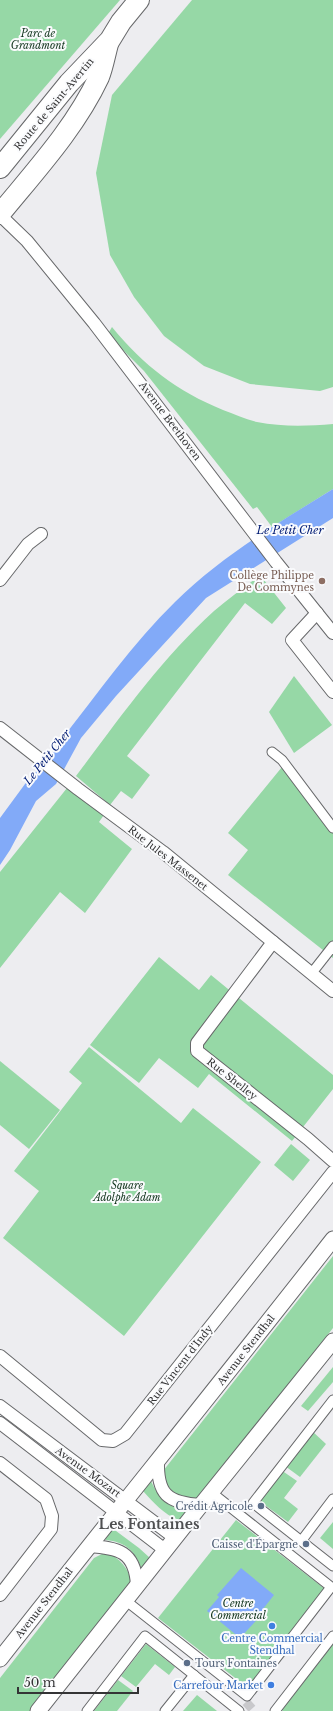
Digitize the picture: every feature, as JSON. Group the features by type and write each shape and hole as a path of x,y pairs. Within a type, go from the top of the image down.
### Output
{"main road":[{"name":"Route de Saint-Avertin","path":"0,168 69,83 110,40 121,22 139,0"},
{"name":"Route de Saint-Avertin","path":"0,214 35,173 74,120 99,76 110,40"}],"street":[{"name":"Avenue Beethoven","path":"0,214 27,241 94,323 276,562 333,633"},
{"path":"0,580 28,544 41,534"},
{"path":"317,614 292,640 333,692"},
{"name":"Rue Jules Massenet","path":"0,728 162,852 333,991"},
{"path":"272,752 282,760 333,828"},
{"name":"Rue Shelley","path":"273,942 197,1043 197,1051 308,1139 333,1161"},
{"path":"311,974 333,946"},
{"name":"Rue Vincent d'Indy","path":"0,1356 102,1440 113,1441 125,1434 333,1172"},
{"name":"Avenue Stendhal","path":"0,1659 125,1499 158,1460 333,1240"},
{"path":"38,1711 164,1550 333,1341"},
{"path":"333,1400 253,1503 302,1540 333,1566"},
{"name":"Avenue Mozart","path":"0,1406 175,1538"},
{"name":"Avenue Mozart","path":"0,1423 164,1550"},
{"path":"158,1460 158,1477 162,1489 166,1495 178,1503 200,1505"},
{"path":"0,1463 46,1499 52,1516 50,1529 0,1595"},
{"path":"125,1600 246,1699 332,1587 211,1492"},
{"path":"302,1540 333,1499"},
{"path":"88,1546 109,1548 123,1552 133,1564 138,1585"},
{"path":"88,1711 145,1636 239,1711"},
{"path":"275,1711 333,1636"},
{"path":"165,1711 194,1675"}],"green space":[{"name":"Parc de Grandmont","path":"0,0 120,0 0,139"},
{"path":"192,0 333,0 333,387 320,391 250,384 204,366 164,336 134,297 110,255 96,173 112,95"},
{"path":"112,327 136,354 162,376 176,386 206,403 248,419 266,424 295,426 333,424 333,489 272,527 257,507 253,509 144,371 120,347 109,332"},
{"path":"260,575 286,608 272,624 245,603 127,756 150,775 132,799 121,791 110,805 76,776 141,690 176,649 214,611"},
{"path":"294,676 332,725 294,753 269,712"},
{"path":"282,767 333,820 333,958 228,875 248,850 228,833"},
{"path":"71,783 106,812 99,822 132,849 85,913 60,892 0,968 0,872"},
{"path":"159,957 199,990 211,975 333,1075 333,1089 292,1141 209,1074 198,1088 159,1058 139,1083 90,1045"},
{"name":"Square Adolphe Adam","path":"89,1047 181,1123 193,1108 261,1162 124,1336 3,1238 39,1191 14,1171 82,1083 69,1072"},
{"path":"0,1061 60,1110 29,1149 0,1125"},
{"path":"291,1144 310,1160 293,1181 274,1165"},
{"path":"333,1256 333,1328 199,1498 195,1501 176,1496 169,1489 163,1471"},
{"path":"333,1367 333,1382 308,1411 301,1406"},
{"path":"312,1431 326,1444 300,1477 285,1466"},
{"path":"281,1470 297,1481 284,1498 298,1509 288,1522 258,1500"},
{"path":"151,1481 164,1501 178,1508 185,1509 187,1512 179,1520 163,1511 143,1491"},
{"name":"Centre Commercial","path":"236,1520 325,1589 248,1688 158,1618"},
{"path":"333,1522 333,1549 320,1538"},
{"path":"112,1528 150,1558 145,1568 141,1567 132,1552 124,1545 106,1540 104,1537"},
{"path":"102,1554 111,1554 123,1564 130,1577 132,1588 34,1711 0,1711 0,1678 94,1558"},
{"path":"146,1644 175,1667 169,1675 155,1664 136,1687 121,1676"},
{"path":"333,1644 333,1711 283,1711 282,1710"},
{"path":"118,1680 133,1691 117,1711 94,1711"},
{"path":"197,1695 217,1711 183,1711"}],"water":[{"name":"Le Petit Cher","path":"333,489 333,518 206,598 116,696 81,738 56,784 36,801 10,850 0,865 0,818 25,784 52,754 102,686 145,634 193,585 231,555"},
{"path":"241,1568 274,1595 263,1609 265,1611 240,1638 207,1611 219,1597 217,1595"}],"tunnel":[{"path":"246,1702 254,1711"}],"place":[{"name":"Collège Philippe De Commynes","path":"322,581"},
{"name":"Crédit Agricole","path":"261,1506"},
{"name":"Caisse d'Épargne","path":"306,1544"},
{"name":"Centre Commercial Stendhal","path":"272,1626"},
{"name":"Tours Fontaines","path":"187,1663"},
{"name":"Carrefour Market","path":"271,1685"}],"district":[{"name":"Les Fontaines","path":"149,1524"}]}
